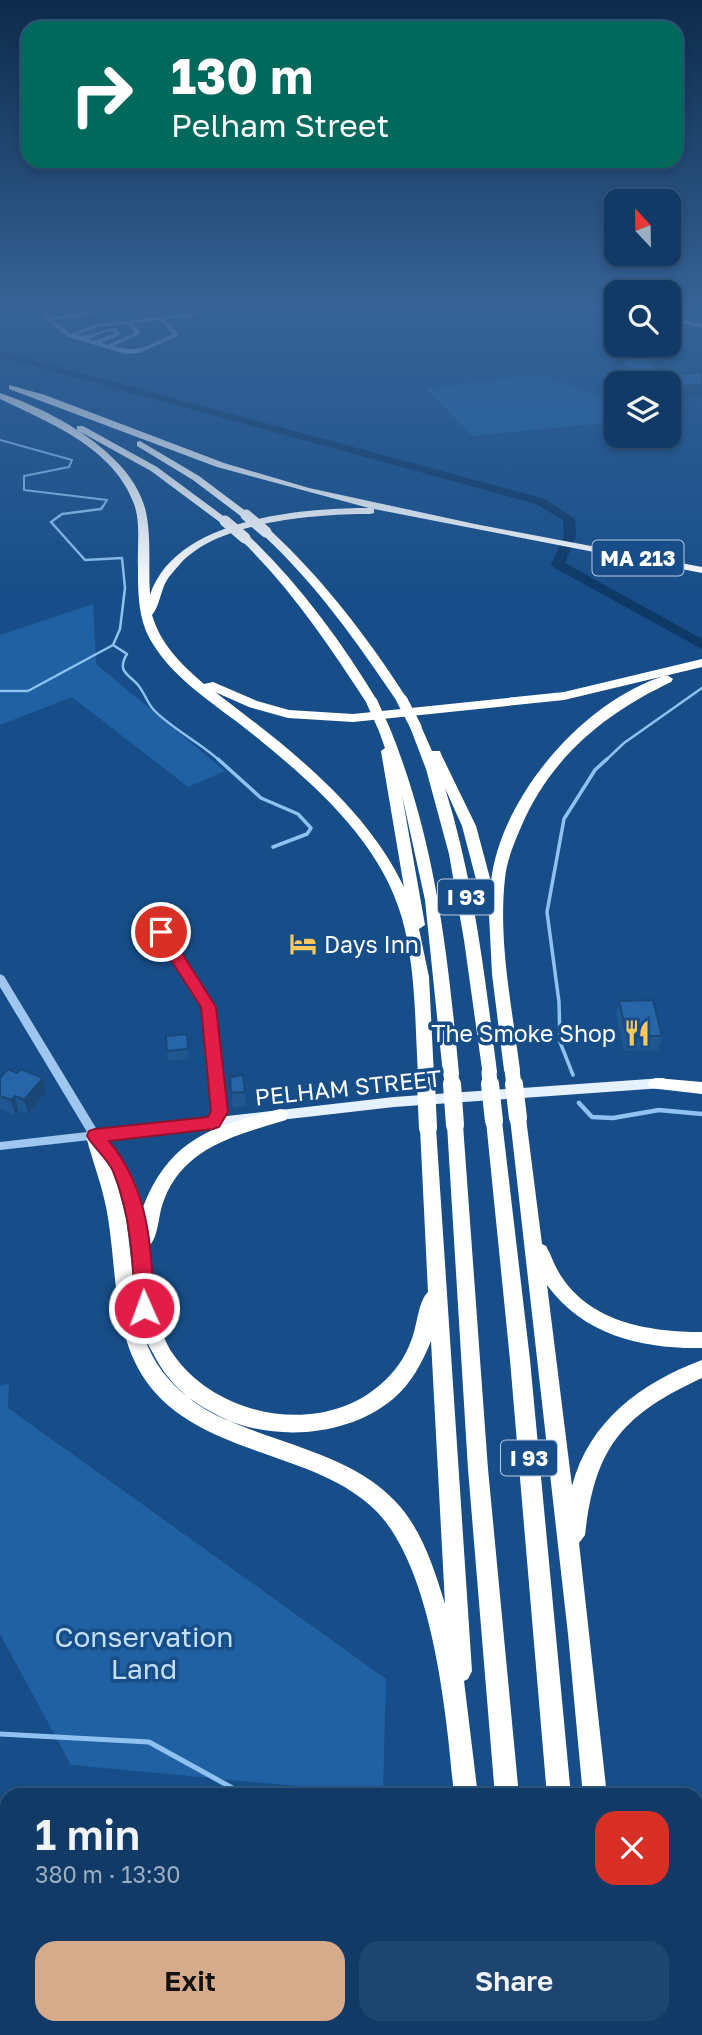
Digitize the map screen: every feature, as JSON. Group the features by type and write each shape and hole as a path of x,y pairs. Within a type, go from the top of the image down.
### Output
{"highway":[{"path":"17,404 93,447 116,467 128,483 141,515 144,612 160,645 180,667 323,787 360,826 403,901 421,977"},
{"name":"I 93","path":"22,404 69,423 154,469 245,538 283,577 323,625 373,702 405,780 427,859 439,939 455,1125 478,1469 506,1788"},
{"name":"I 93","path":"54,404 142,445 212,489 266,532 304,568 342,612 402,700 416,727 451,828 465,889 489,1072 520,1360 558,1788"},
{"path":"57,404 247,474 341,498 446,520"},
{"path":"151,625 151,602 158,584 167,572 199,546 235,530 285,517 336,512 387,512 446,520"},
{"name":"MA 213","path":"446,520 702,570"},
{"path":"180,667 213,687 265,708 302,716 342,719 564,696 702,665"},
{"path":"594,1788 512,1070 498,936 498,876 517,819 543,771 573,737 618,704 660,682 702,665"},
{"path":"416,727 445,772 469,826 498,936"},
{"path":"386,731 397,816 418,915 466,1788"},
{"path":"656,1084 702,1088"},
{"path":"143,1256 149,1213 160,1188 176,1164 198,1144 219,1132 279,1115"},
{"path":"95,1136 120,1166 136,1213 143,1256 147,1322 159,1351 179,1377 206,1398 239,1414 294,1424 313,1424 364,1408 392,1387 411,1362 429,1320 436,1267"},
{"path":"95,1136 116,1214 132,1332 154,1377 181,1405 213,1424 348,1476 382,1502 406,1533 442,1627 459,1727 465,1788"},
{"path":"527,1189 545,1267 559,1289 582,1310 600,1322 641,1337 702,1340"},
{"path":"571,1573 575,1519 580,1494 604,1438 616,1420 642,1398 702,1368"}],"main road":[{"name":"PELHAM STREET","path":"95,1136 394,1102 702,1082"}],"street":[{"path":"161,932 208,1007 220,1112 213,1123"},
{"path":"0,978 95,1136"},
{"name":"PELHAM STREET","path":"0,1146 95,1136"}],"green space":[{"path":"441,404 604,404 604,423 473,436"},
{"path":"93,604 96,664 225,771 188,787 72,697 0,725 0,635"},
{"name":"Conservation Land","path":"9,1383 8,1408 386,1679 383,1788 318,1788 71,1765 0,1634 0,1386"}],"building":[{"path":"653,1000 662,1036 627,1036 619,1001"},
{"path":"187,1034 188,1049 167,1051 166,1036"},
{"path":"8,1069 17,1073 21,1069 43,1078 24,1100 15,1096 11,1100 0,1096 0,1078"},
{"path":"243,1075 245,1092 231,1093 230,1077"}],"waterway":[{"path":"182,404 520,495 550,506 569,519 570,536 558,564 702,645"},
{"path":"0,440 72,460 69,467 24,476 24,490 107,500 102,508"},
{"path":"103,506 101,509 62,514 51,522 85,560 122,558 125,588 120,629 113,645"},
{"path":"0,691 28,691 113,645"},
{"path":"113,645 127,654 123,669 140,688 153,709 220,761"},
{"path":"605,761 624,743 702,688"},
{"path":"218,759 261,798 298,814 311,828 307,834 273,847"},
{"path":"573,1075 560,1042 559,1002 547,912 564,819 595,770 607,759"},
{"path":"579,1103 592,1117 613,1118 659,1110 702,1114"},
{"path":"0,1734 149,1742 232,1788"}],"place":[{"name":"Days Inn","path":"303,944"},
{"name":"The Smoke Shop","path":"637,1033"}],"route":[{"path":"144,1308 143,1256 136,1213 120,1166 95,1136 213,1123 220,1112 208,1007 161,932"}]}
